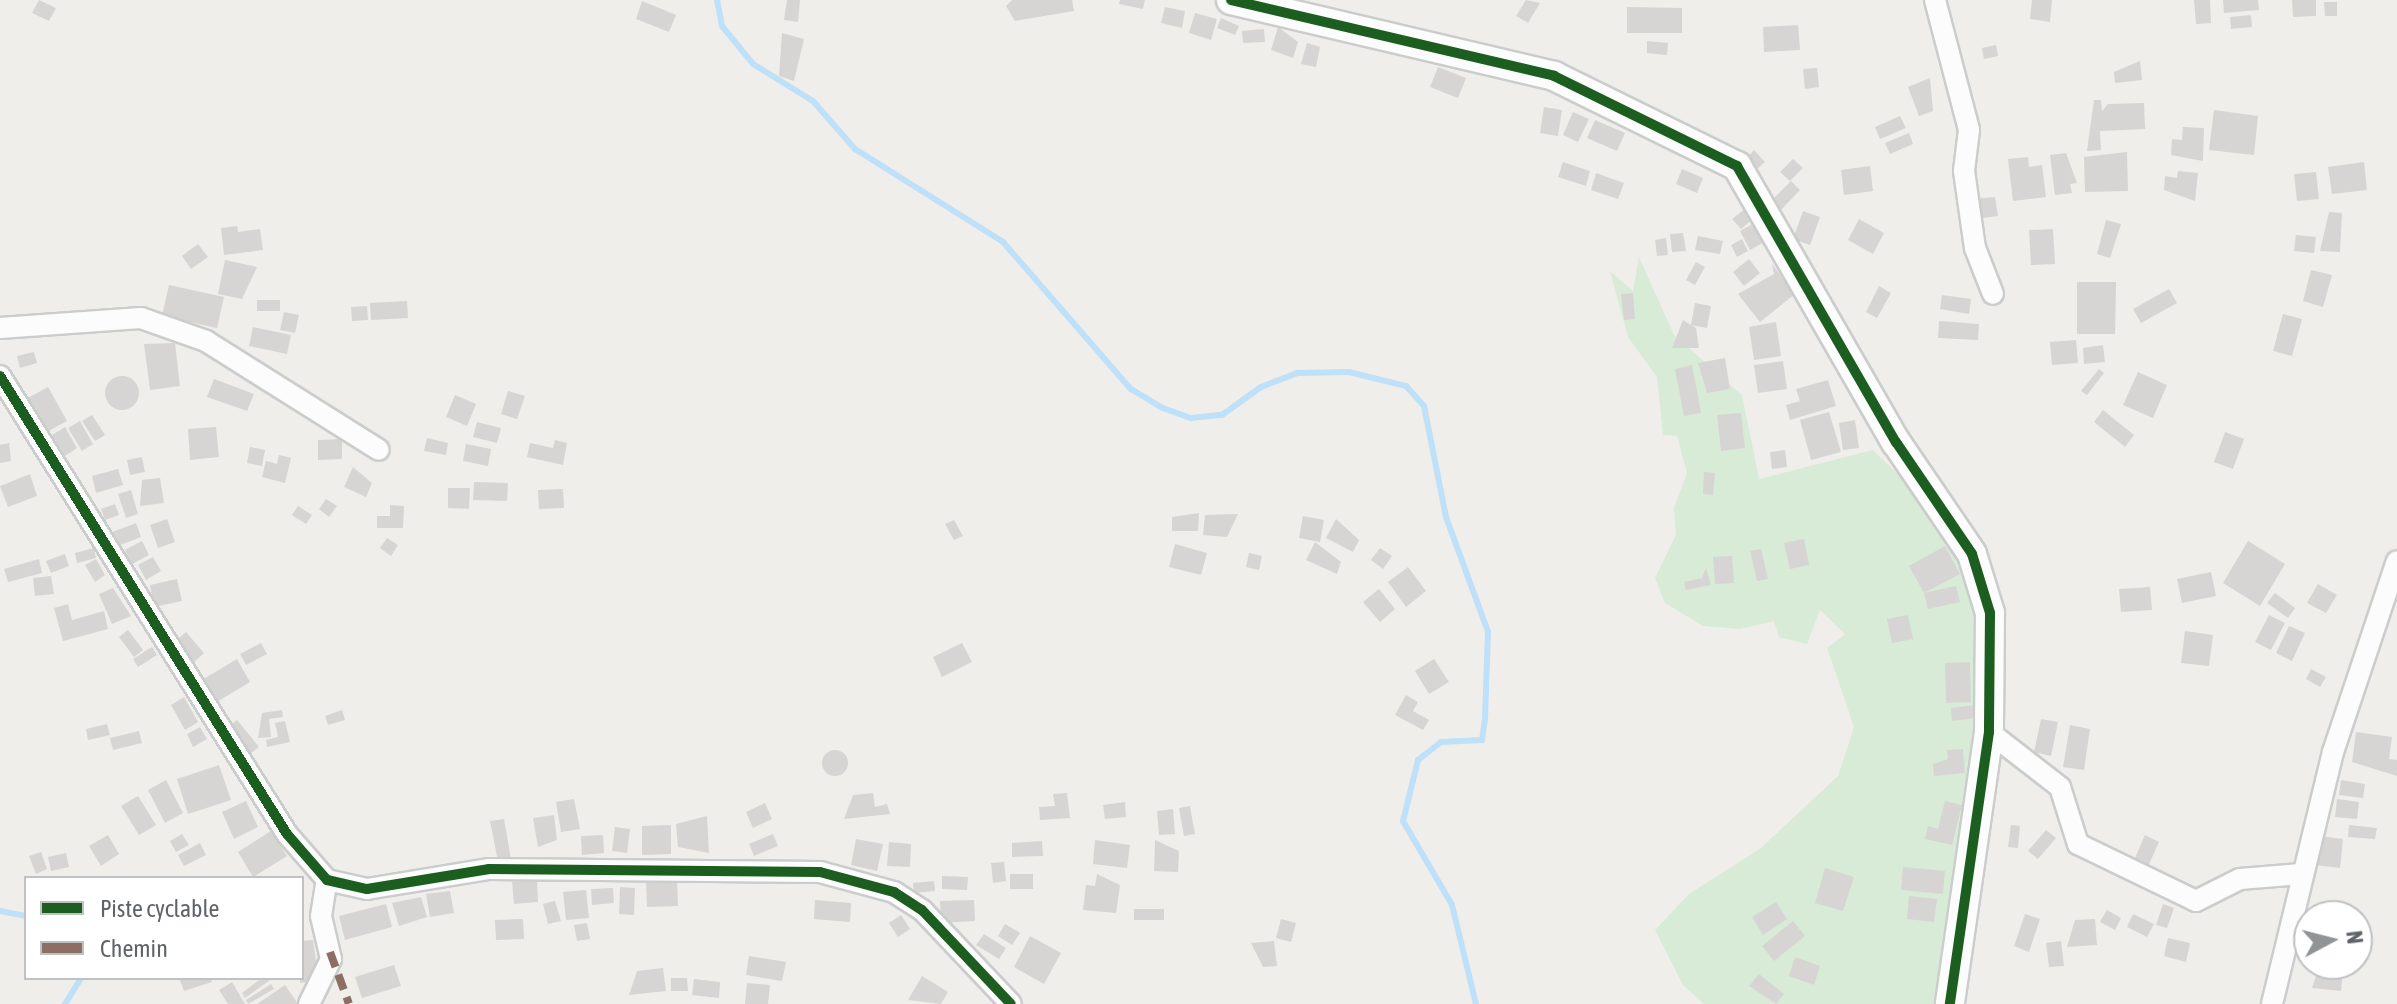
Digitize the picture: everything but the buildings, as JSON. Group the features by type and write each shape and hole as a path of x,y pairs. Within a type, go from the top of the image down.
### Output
{"street":[{"path":"1231,0 1554,76 1737,166 1896,442 1972,554 1990,613 1989,732 1950,1004"},
{"path":"1935,0 1969,130 1964,171 1975,248 1993,294"},
{"path":"0,328 141,318 206,341 379,450"},
{"path":"0,376 287,834 327,880 367,889 489,869 820,872 894,892 922,910 1011,1004"},
{"path":"2272,1004 2301,874 2397,561"},
{"path":"1989,732 2060,787 2078,844 2196,901 2240,879 2301,874"},
{"path":"309,1004 331,959 321,916 327,880"}],"green space":[{"path":"1639,257 1674,335 1742,395 1759,479 1873,450 1909,485 1963,561 1979,613 1984,670 1941,1004 1704,1004 1683,985 1655,930 1689,894 1761,848 1838,776 1854,727 1827,648 1845,634 1820,610 1807,644 1779,637 1774,621 1740,629 1703,626 1665,603 1655,578 1676,535 1674,508 1687,473 1677,436 1663,435 1657,377 1628,337 1610,271 1633,291"}],"waterway":[{"path":"717,0 722,26 753,64 813,101 855,149 1003,242 1131,389 1163,408 1191,418 1222,415 1261,387 1298,373 1349,372 1406,386 1424,406 1446,517 1488,632 1485,719 1482,740 1441,742 1418,760 1403,821 1452,905 1476,1004"},
{"path":"0,911 24,916"},
{"path":"65,1004 80,980"}],"marked path":[{"path":"330,952 349,1004"}],"cycle path":[{"path":"1231,0 1554,76 1737,166 1896,442 1972,554 1990,613 1989,732 1950,1004"},
{"path":"0,376 287,834 327,880 367,889 489,869 820,872 894,892 922,910 1011,1004"}]}
